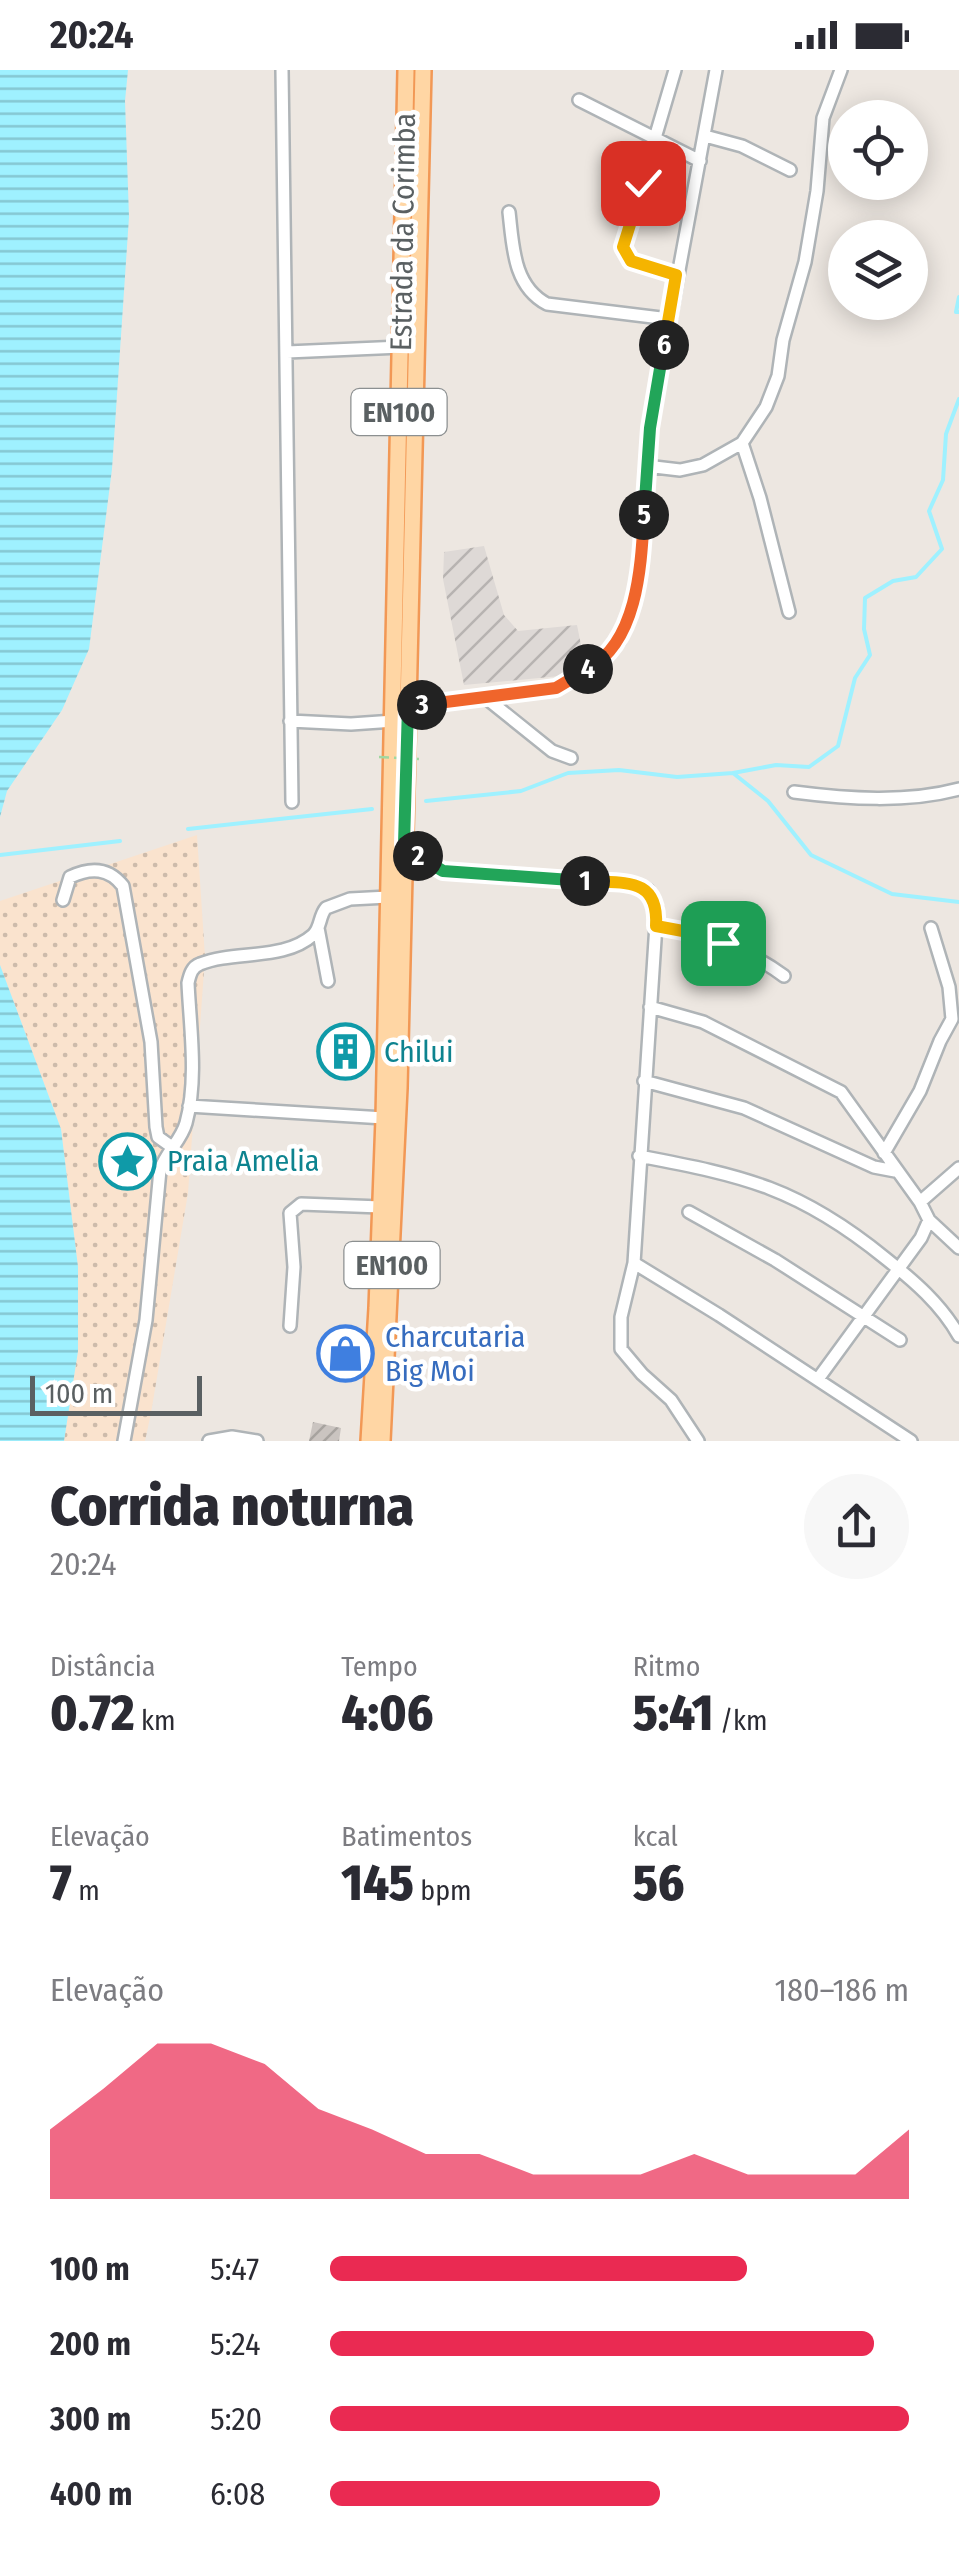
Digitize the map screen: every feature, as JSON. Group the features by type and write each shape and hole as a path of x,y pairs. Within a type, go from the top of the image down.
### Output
{"main road":[{"name":"Estrada da Corimba","path":"382,1441 396,1186 404,844 394,721 406,70"},
{"name":"Estrada da Corimba","path":"408,706 423,70"},
{"name":"EN100","path":"397,760 408,706"},
{"name":"Estrada da Corimba","path":"368,1441 384,1118 388,897 397,760"}],"street":[{"path":"282,70 292,802"},
{"path":"675,70 623,247 631,261 676,275"},
{"path":"408,706 556,688 595,665 619,641 632,602 642,548 646,466 676,275 716,70"},
{"path":"646,466 692,470 742,443 766,407 778,376 783,340 805,262 823,118 842,70"},
{"path":"578,100 700,160"},
{"path":"705,136 742,146 790,170"},
{"path":"509,212 514,262 536,298 547,304 669,319"},
{"path":"287,352 400,347"},
{"path":"742,443 789,612"},
{"path":"486,698 552,750 571,758"},
{"path":"290,721 394,721"},
{"path":"794,792 899,797 959,789"},
{"path":"404,844 443,871 637,885 648,890 654,900 656,926 634,1263 621,1316 621,1348 671,1400 698,1441"},
{"path":"64,900 70,876 80,872 113,874 123,886 151,1042 158,1137 172,1148"},
{"path":"124,1441 146,1320 160,1170 182,1134 189,1106 191,972 197,965 290,946 314,934 321,914 338,902 388,897"},
{"path":"656,926 699,934 749,952 784,976"},
{"path":"318,928 328,981"},
{"path":"884,1153 920,1091 952,1019 949,987 931,928"},
{"path":"650,1007 703,1022 841,1092 930,1220 959,1248"},
{"path":"644,1081 744,1108 874,1167 895,1172"},
{"path":"189,1106 384,1118"},
{"path":"639,1156 741,1176 824,1212 898,1268 940,1307 959,1336"},
{"path":"920,1202 959,1168"},
{"path":"290,1326 294,1267 290,1212 301,1204 380,1206"},
{"path":"689,1212 734,1235 900,1340"},
{"path":"818,1380 930,1220"},
{"path":"634,1263 911,1441"},
{"path":"209,1441 232,1437 258,1441"}],"shaded area":[{"path":"484,546 504,615 518,631 577,625 584,660 560,676 464,685 443,579 444,552"}],"sand":[{"name":"Praia Amelia","path":"197,835 205,957 188,1193 145,1441 64,1441 78,1351 78,1267 61,1129 0,965 0,901"}],"water":[{"path":"0,70 128,70 125,101 129,217 112,469 89,649 62,710 7,791 0,817"},
{"path":"0,965 61,1129 78,1267 78,1351 64,1441 0,1441"}],"building":[{"name":"Chilui","path":"332,1035 362,1038 359,1069 329,1066"},
{"path":"313,1422 341,1428 339,1441 309,1441"}],"waterway":[{"path":"959,297 959,312"},
{"path":"733,773 776,765 809,767 838,746 855,678 870,655 864,629 865,598 893,581 916,577 942,549 929,511 943,480 946,434 959,399"},
{"path":"426,801 521,791 568,773 619,770 677,777 733,773 768,801 811,855 892,894 959,902"},
{"path":"188,829 372,809"},
{"path":"0,855 120,841"}],"place":[{"name":"Chilui","path":"345,1052"},
{"name":"Praia Amelia","path":"128,1161"},
{"name":"Charcutaria Big Moi","path":"346,1354"}],"route":[{"path":"643,183 624,252 631,261 676,275 650,428 642,548 632,602 619,641 595,665 556,688 408,706 404,844 443,871 637,885 648,890 654,900 656,926 723,943"}]}
